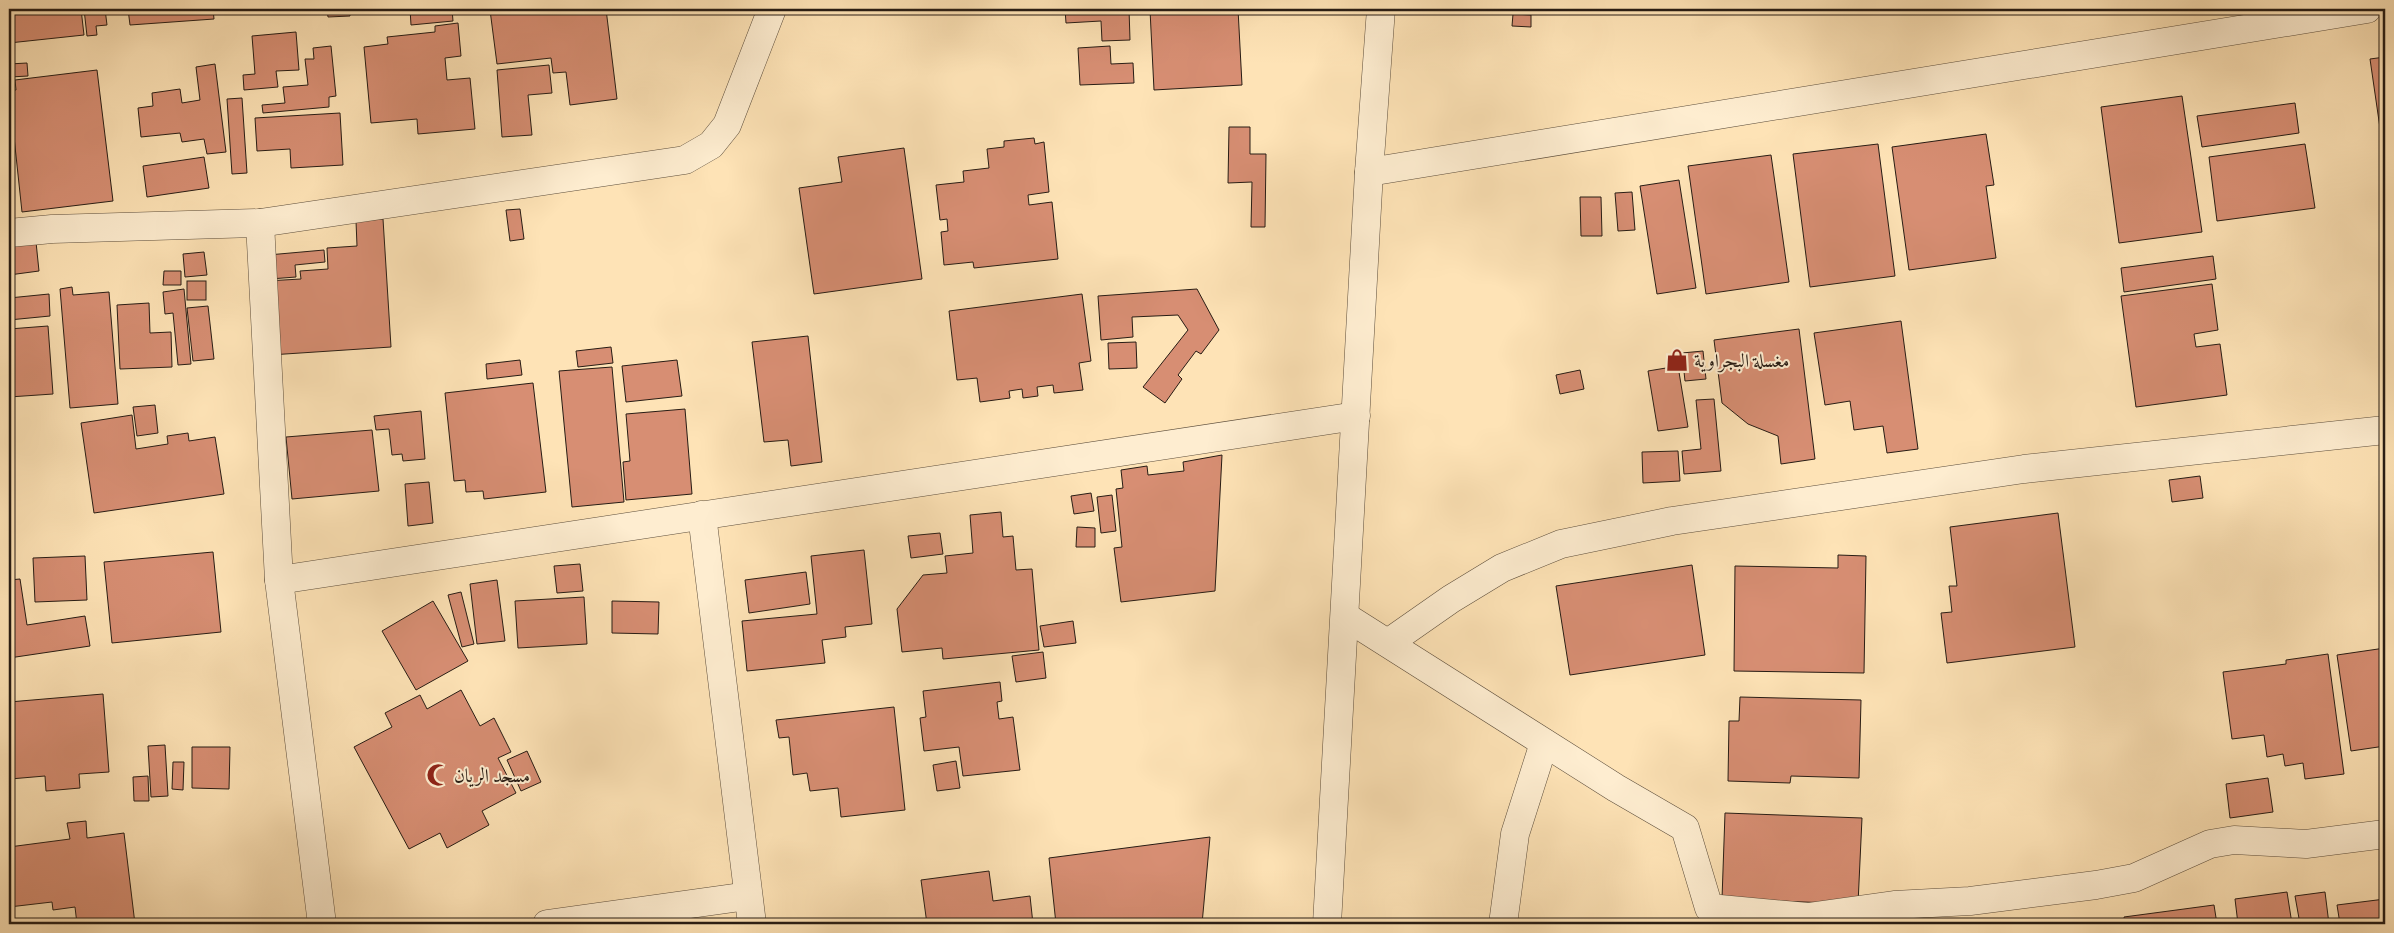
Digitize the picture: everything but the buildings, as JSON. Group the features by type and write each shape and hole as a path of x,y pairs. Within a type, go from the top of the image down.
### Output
{"street":[{"path":"9,233 52,229 260,224 685,160 711,145 727,125 772,9"},
{"path":"1327,924 1346,617 1369,172 1381,9"},
{"path":"1369,172 2360,9"},
{"path":"260,224 279,580 322,924"},
{"path":"279,580 1356,416"},
{"path":"1388,643 1451,599 1502,568 1561,544 1672,522 2015,470 2385,430"},
{"path":"702,515 752,924"},
{"path":"1346,617 1616,788 1685,828 1709,908 1808,917 1894,915 1970,901 2096,886 2134,878 2210,844 2234,840 2306,844 2385,834"},
{"path":"1503,924 1515,834 1544,743"},
{"path":"548,924 748,896"}],"place":[{"name":"مغسلة البجراوية","path":"1677,360"},
{"name":"مسجد الريان","path":"438,775"}]}
